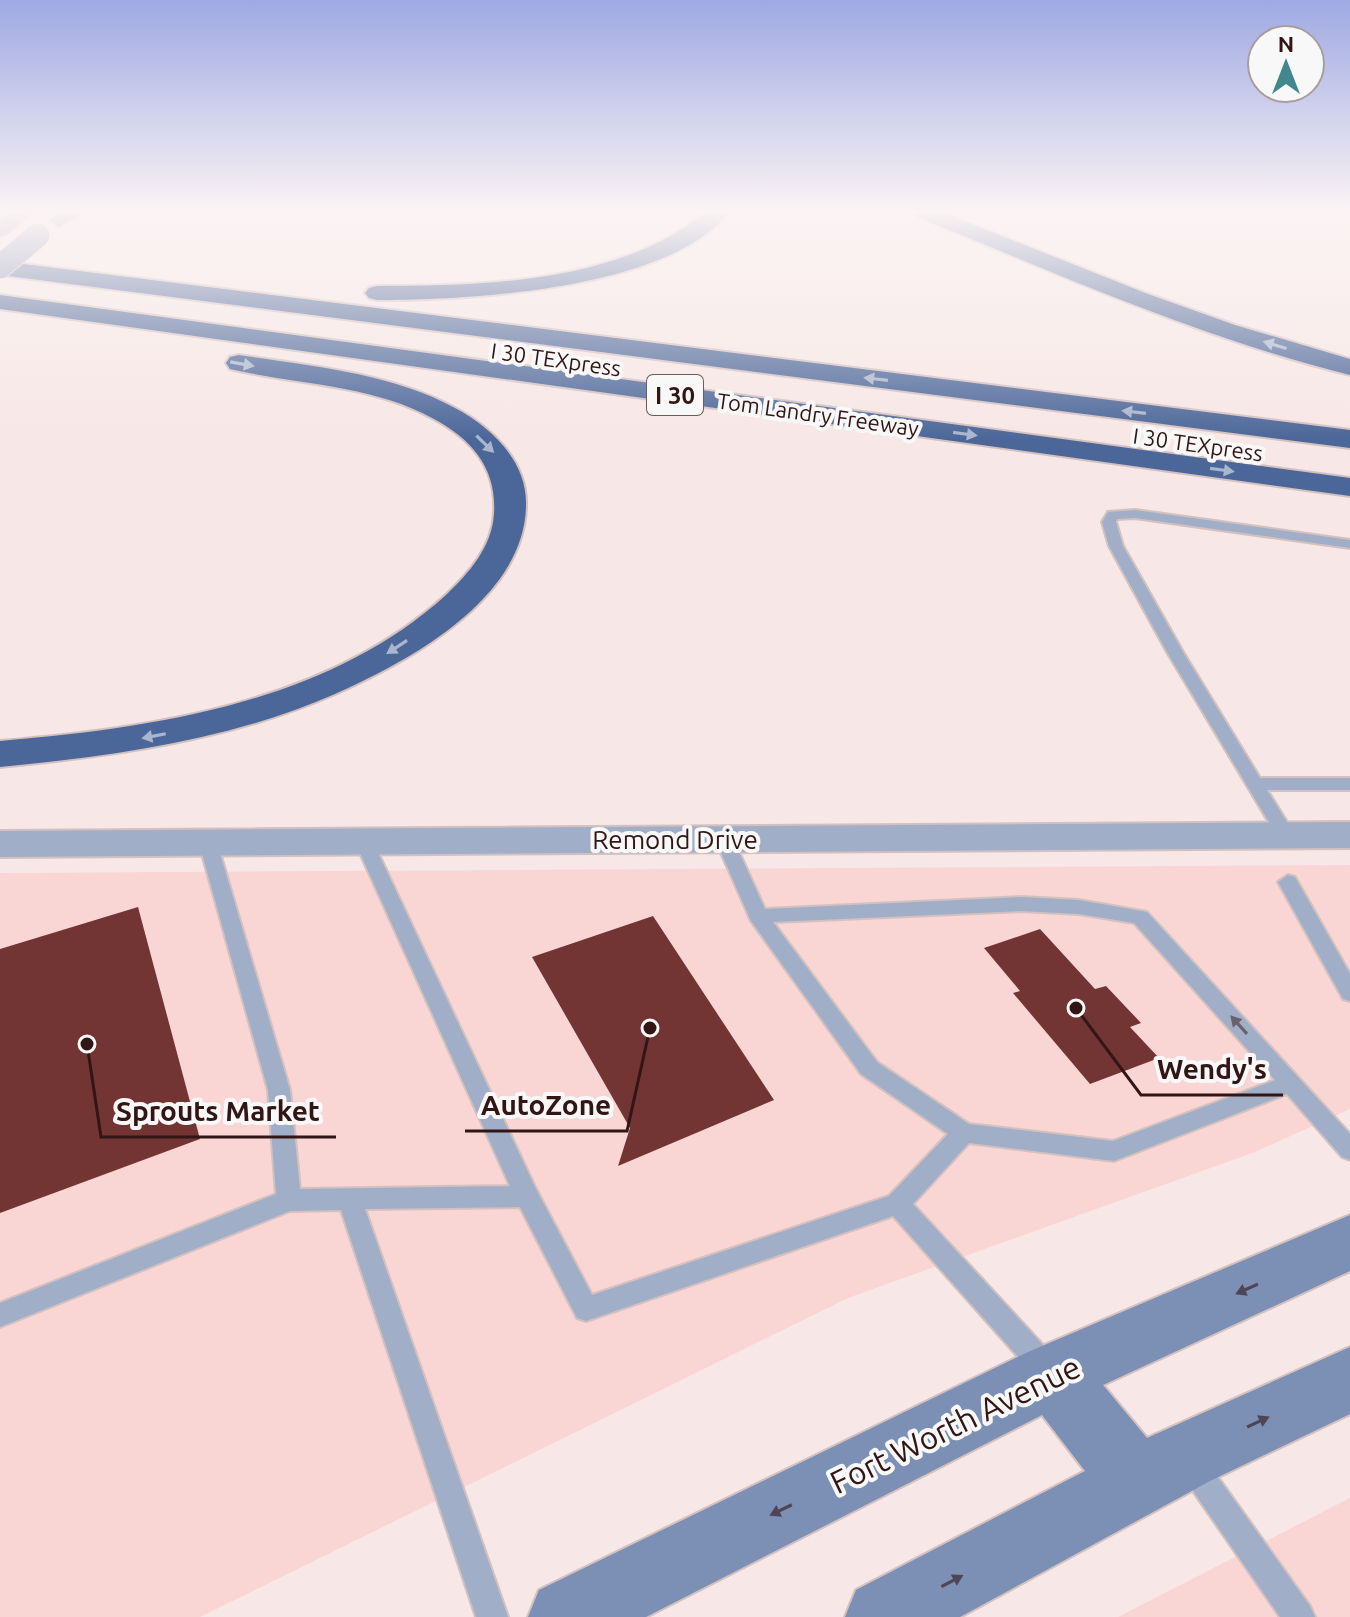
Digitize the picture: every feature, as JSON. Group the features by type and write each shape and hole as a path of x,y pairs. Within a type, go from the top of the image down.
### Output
{"highway":[{"name":"I 30 TEXpress","path":"26,288 1350,464"},
{"name":"Tom Landry Freeway","path":"168,288 1350,439"},
{"path":"308,288 341,292 430,292 467,288"},
{"path":"1114,288 1226,330 1350,367"},
{"name":"Tom Landry Freeway","path":"0,302 1350,487"},
{"path":"0,322 251,365 408,398 442,412 493,450 508,474 512,504 509,533 494,561 470,592 434,623 357,668 318,687 248,713 155,736 77,748 0,754"}],"main road":[{"name":"Fort Worth Avenue","path":"566,1617 1052,1375 1350,1242"},
{"path":"1052,1375 1162,1469"},
{"path":"883,1617 1162,1469 1350,1380"}],"street":[{"name":"Remond Drive","path":"0,844 1350,835"}],"lane":[{"path":"1286,835 1253,784 1116,546 1109,522 1113,515 1135,514 1350,544"},
{"path":"1253,784 1350,784"},
{"path":"724,839 758,916 869,1068 964,1133 1114,1151 1291,1083"},
{"path":"364,842 527,1196 586,1309 897,1204 964,1133"},
{"path":"208,843 279,1090 289,1200"},
{"path":"1288,882 1350,993"},
{"path":"758,916 1021,904 1079,907 1140,917 1350,1150"},
{"path":"0,1315 289,1200 527,1196"},
{"path":"349,1198 492,1617"},
{"path":"897,1204 1052,1375"},
{"path":"1162,1469 1299,1617"}],"shaded area":[{"path":"1350,865 1350,1109 1255,1152 848,1298 200,1617 0,1617 0,873"},
{"path":"1350,1498 1350,1617 1118,1617"}],"building":[{"path":"138,907 200,1139 0,1213 0,949"},
{"path":"653,916 774,1100 618,1166 630,1128 532,957"},
{"path":"1040,929 1095,989 1106,986 1141,1023 1130,1027 1159,1058 1090,1084 1013,993 1020,991 984,948"}],"place":[{"name":"Wendy's","path":"1076,1008"},
{"name":"AutoZone","path":"650,1028"},
{"name":"Sprouts Market","path":"87,1044"}]}
